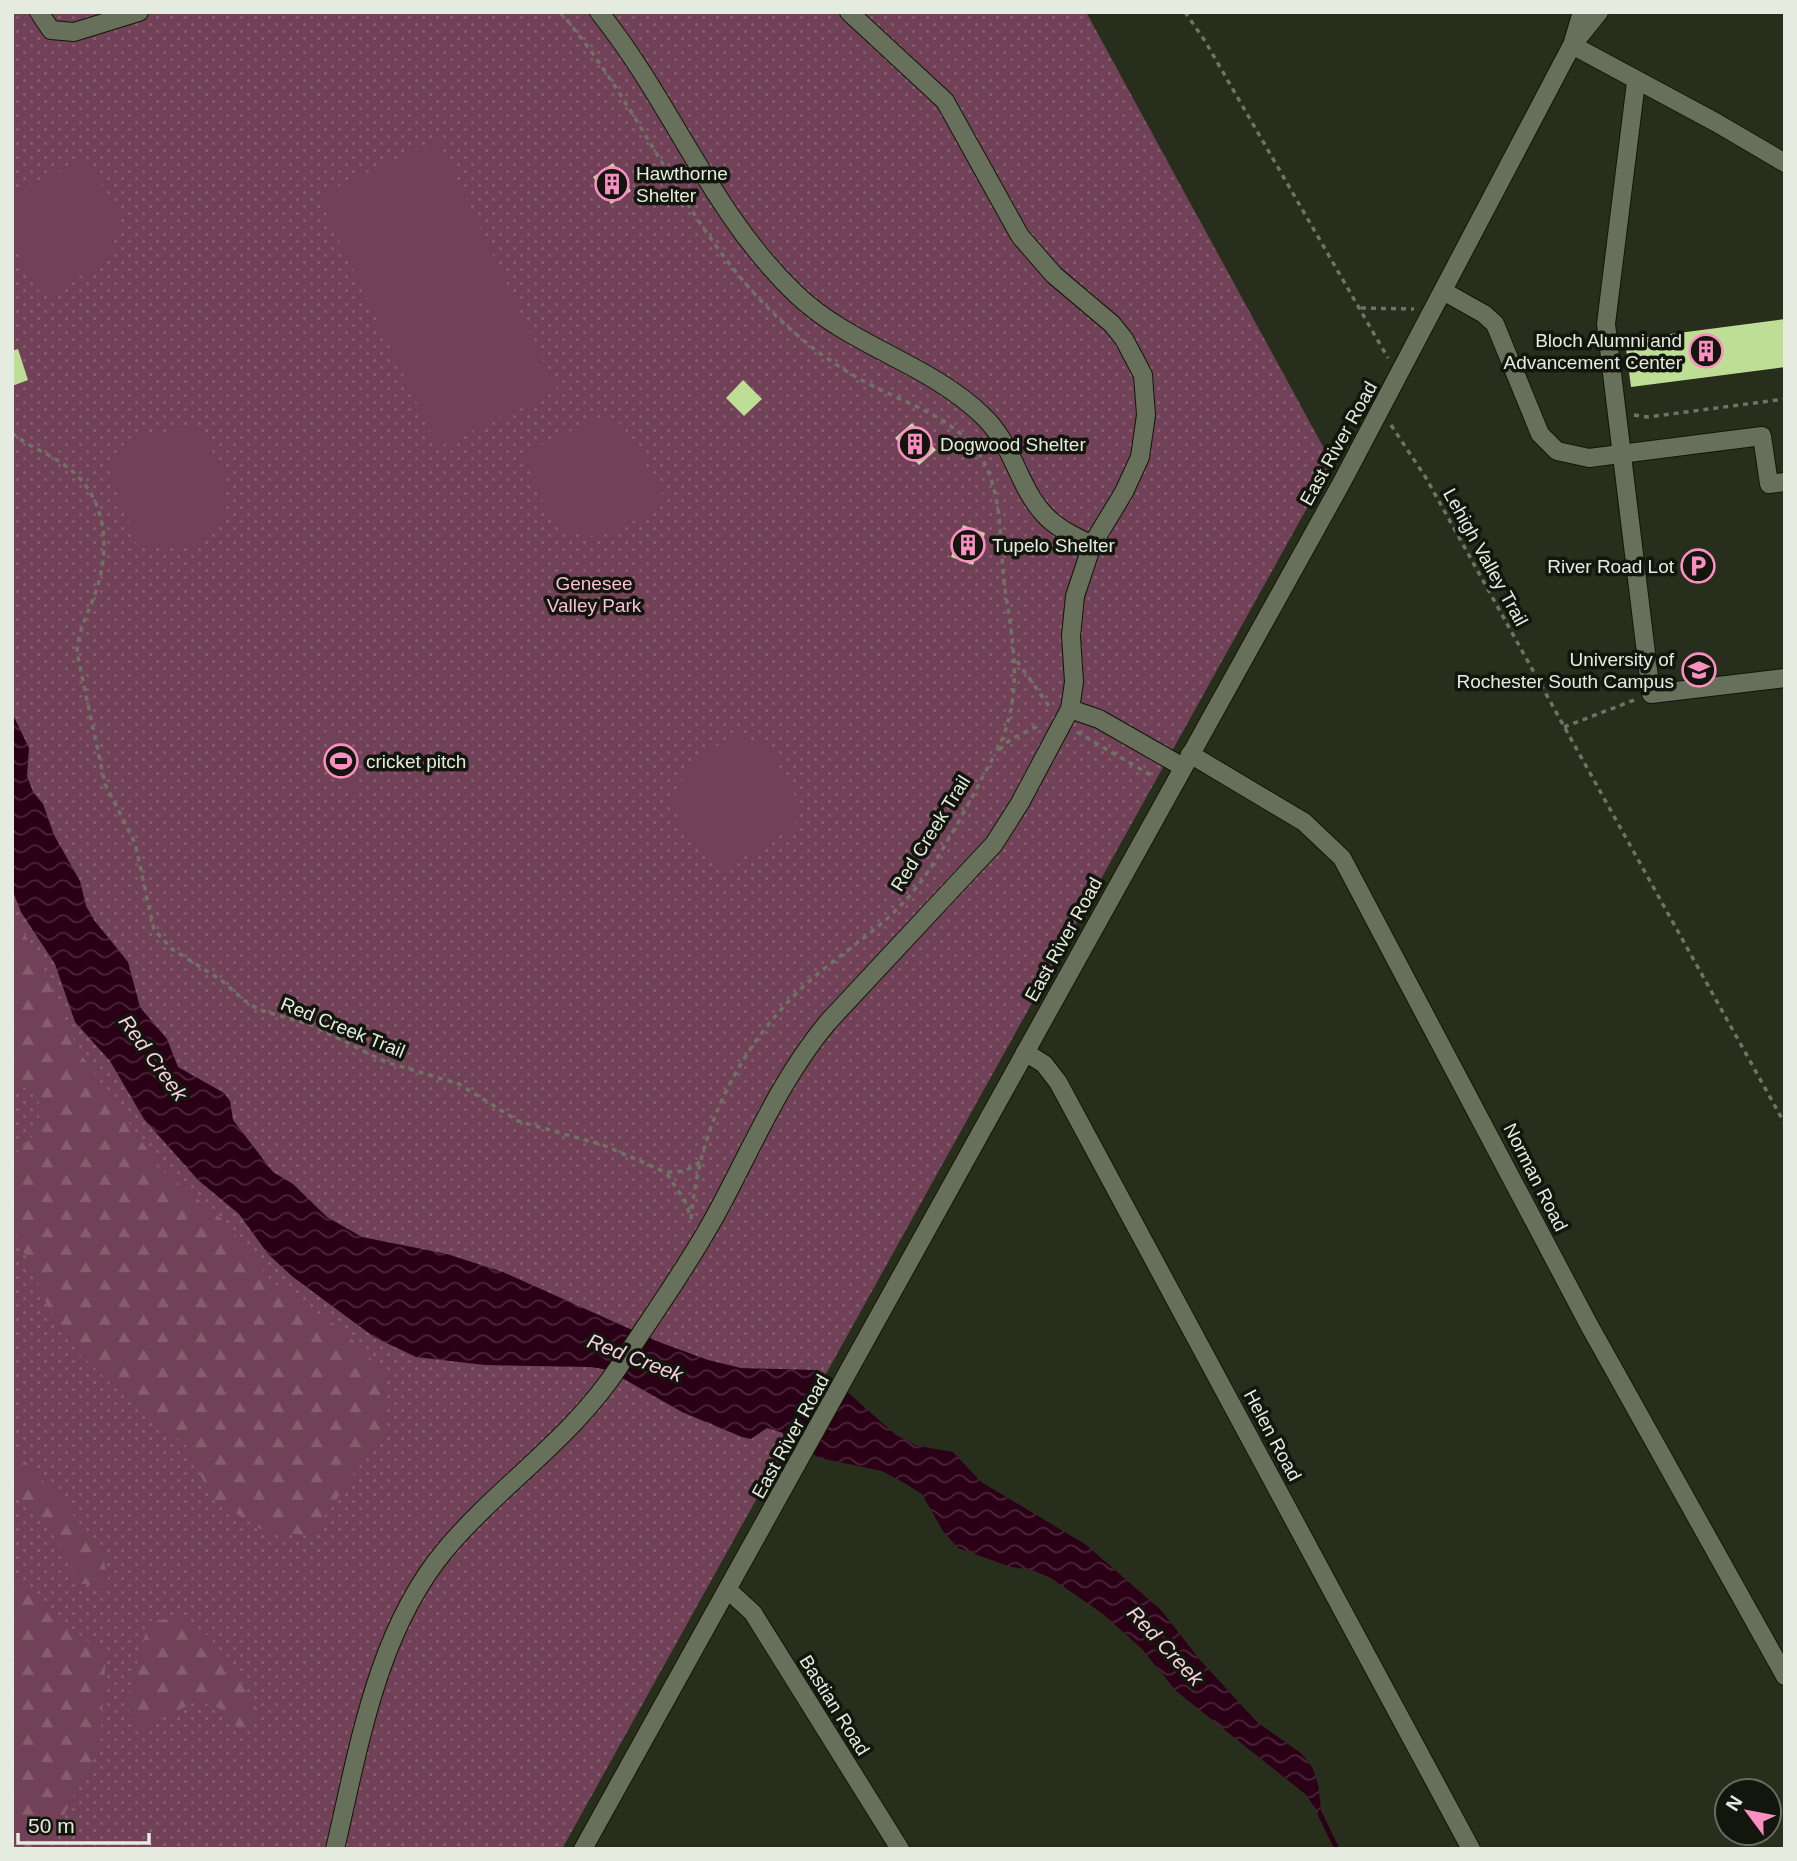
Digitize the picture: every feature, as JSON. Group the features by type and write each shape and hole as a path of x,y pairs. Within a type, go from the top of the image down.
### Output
{"street":[{"path":"39,12 44,25 57,32 74,32 139,12"},
{"path":"599,12 730,216 783,280 832,323 940,384 980,413 1002,438 1044,514 1062,529 1092,545"},
{"path":"335,1849 379,1676 422,1583 459,1535 565,1436 607,1385 705,1234 772,1103 804,1052 828,1022 995,844 1066,716 1074,682 1072,615 1080,577 1092,545 1124,492 1140,457 1146,395 1135,356 1112,324 1054,275 1020,236 964,131 939,94 849,12"},
{"name":"East River Road","path":"1572,45 1581,12"},
{"name":"East River Road","path":"583,1849 1342,482 1572,45 1599,12"},
{"path":"1572,45 1785,163"},
{"path":"1636,82 1606,324 1651,694 1785,678"},
{"path":"1443,291 1484,314 1495,324 1540,434 1557,451 1589,458 1762,436 1769,484 1785,482"},
{"name":"Norman Road","path":"1066,716 1099,719 1186,760 1304,822 1342,858 1594,1335 1785,1676"},
{"name":"Helen Road","path":"1025,1052 1044,1064 1058,1082 1471,1849"},
{"name":"Bastian Road","path":"728,1590 753,1613 900,1849"}],"path":[{"path":"560,12 589,50 706,233 761,301 808,344 839,366 962,433 980,457 991,479 997,506 1004,587 1016,660 1016,686 1009,723 994,756"},
{"path":"1185,12 1205,41 1392,364"},
{"path":"1361,308 1374,306 1433,311"},
{"path":"1630,410 1634,416 1648,417 1785,399"},
{"name":"Lehigh Valley Trail","path":"1381,409 1426,478 1785,1124"},
{"name":"Red Creek Trail","path":"12,433 75,472 95,498 100,512 104,542 103,565 78,640 77,653 105,784 135,842 151,920 162,940 260,1010 311,1025 386,1062 459,1084 518,1121 603,1145 665,1172"},
{"path":"1016,660 1066,716 1154,777"},
{"path":"1564,727 1651,694"},
{"name":"Red Creek Trail","path":"691,1219 700,1162 725,1093 750,1047 806,985 904,903 994,756 1011,739 1066,716"},
{"path":"665,1172 685,1171 700,1162"},
{"path":"665,1172 677,1187 691,1219 705,1234"}],"green space":[{"name":"Genesee Valley Park","path":"12,12 1086,12 1332,463 562,1849 12,1849"},
{"path":"438,139 557,390 438,447 318,196"},
{"path":"85,159 121,215 109,260 43,297 12,244 12,194"},
{"path":"605,415 622,425 665,499 642,517 598,537 571,532 543,502 524,453"},
{"path":"197,426 222,468 223,520 193,545 138,548 110,468 127,439"},
{"name":"cricket pitch","path":"332,729 359,788 350,792 322,734"},
{"path":"737,737 767,745 801,807 793,828 725,868 684,837 672,795 702,753"},
{"path":"12,915 39,957 78,1050 161,1169 223,1220 272,1282 343,1330 385,1373 385,1429 311,1536 260,1529 212,1498 185,1444 129,1401 77,1351 48,1307 12,1225 12,1158 40,1128 38,1096 12,1081"},
{"path":"12,1448 64,1503 102,1554 110,1587 75,1583 71,1567 58,1542 12,1490"},
{"path":"12,1576 106,1655 100,1746 46,1849 12,1849"},
{"path":"181,1618 209,1636 229,1662 259,1712 245,1736 221,1709 197,1701 135,1732 126,1702 149,1621"}],"water":[{"path":"12,713 29,748 27,776 33,792 43,804 54,835 80,881 86,906 128,962 140,1007 167,1039 178,1067 224,1093 230,1101 233,1120 273,1172 293,1184 327,1217 362,1237 447,1254 503,1272 659,1342 708,1360 741,1368 814,1370 837,1383 896,1435 918,1446 953,1452 981,1482 1085,1544 1161,1610 1200,1660 1257,1722 1302,1754 1312,1767 1318,1784 1322,1817 1305,1794 1176,1691 1142,1649 1103,1614 1051,1578 958,1548 943,1531 922,1494 882,1471 820,1458 784,1439 783,1433 767,1428 751,1439 742,1437 682,1412 608,1370 591,1367 485,1365 416,1357 374,1337 293,1277 268,1254 239,1214 198,1180 144,1119 110,1061 75,1022 55,964 21,912 12,889"}],"building":[{"name":"Hawthorne Shelter","path":"613,163 631,191 611,204 593,177"},
{"name":"Bloch Alumni and Advancement Center","path":"1785,319 1785,367 1631,387 1625,340"},
{"path":"18,349 28,380 12,386 12,351"},
{"path":"743,380 762,399 744,416 726,398"},
{"name":"Dogwood Shelter","path":"912,423 936,450 919,465 895,438"},
{"name":"Tupelo Shelter","path":"963,525 985,533 973,565 951,557"}],"waterway":[{"name":"Red Creek","path":"1320,1814 1337,1849"}],"place":[{"name":"Hawthorne Shelter","path":"612,184"},
{"name":"Bloch Alumni and Advancement Center","path":"1706,351"},
{"name":"Dogwood Shelter","path":"915,444"},
{"name":"Tupelo Shelter","path":"968,545"},
{"name":"River Road Lot","path":"1698,566"},
{"name":"University of Rochester South Campus","path":"1699,670"},
{"name":"cricket pitch","path":"341,761"}]}
